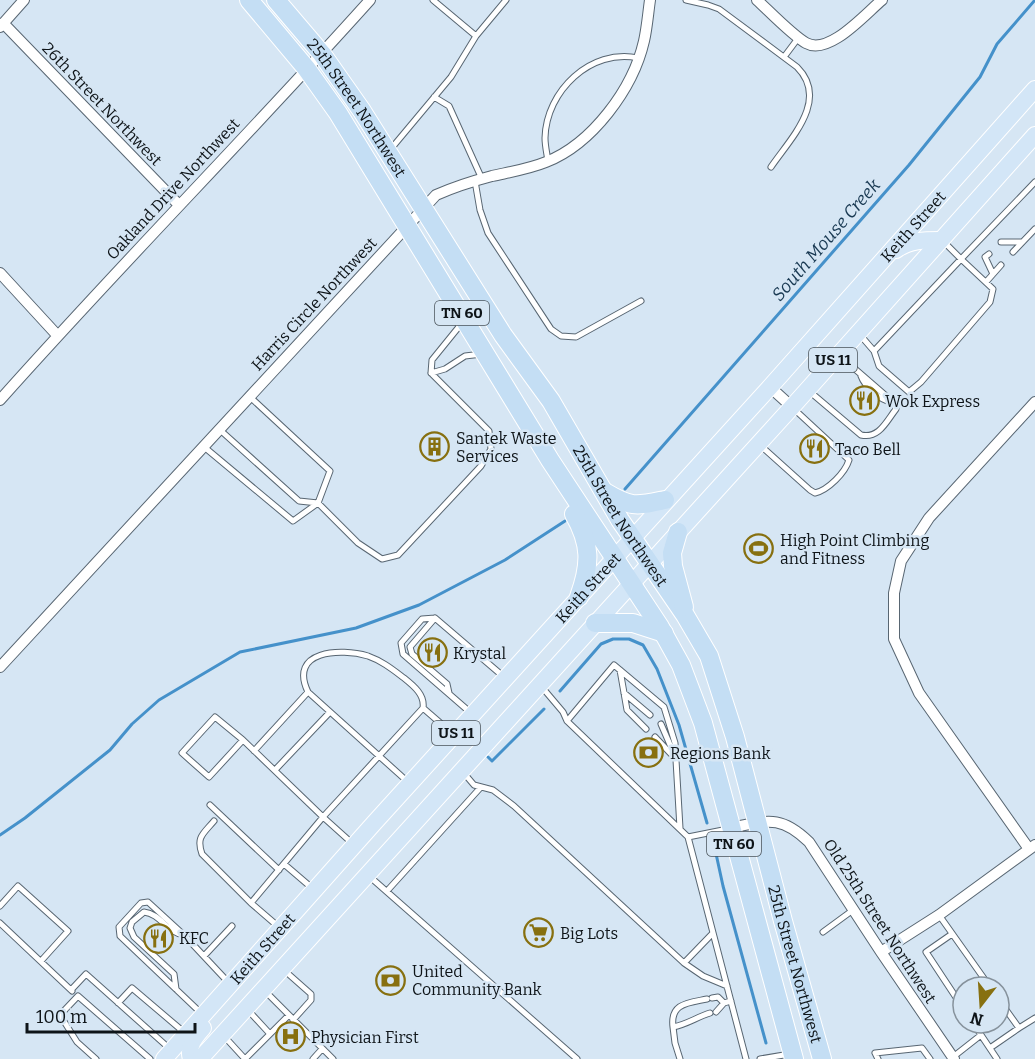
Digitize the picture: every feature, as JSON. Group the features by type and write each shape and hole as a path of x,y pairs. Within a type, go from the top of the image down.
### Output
{"highway":[{"name":"25th Street Northwest","path":"249,0 306,68 338,113 408,224 550,460 663,633 681,665 703,723 793,1056"},
{"name":"25th Street Northwest","path":"276,0 322,54 387,152 503,335 551,402 632,538 685,615 709,656 716,673 822,1059"},
{"path":"550,460 566,500 585,535 588,565 579,597"},
{"path":"604,491 632,505 665,500"},
{"path":"678,532 672,553 673,566 685,615"},
{"path":"595,623 633,623 663,633"}],"main road":[{"name":"Keith Street","path":"168,1055 354,845 770,387 1035,89"},
{"name":"Keith Street","path":"200,1059 792,407 1035,135"},
{"path":"876,267 902,245 917,241 941,240"},
{"path":"190,1059 189,1053 193,1039 215,1014 247,965"}],"street":[{"path":"1,25 24,0"},
{"name":"Oakland Drive Northwest","path":"0,400 57,335 370,0"},
{"name":"Harris Circle Northwest","path":"2,661 436,195 479,180 548,161 577,143 605,117 631,79 644,41 649,0"},
{"path":"757,0 806,43 816,46 832,43 882,0"},
{"name":"26th Street Northwest","path":"1,25 179,205"},
{"path":"0,273 57,335"},
{"path":"770,387 792,407"},
{"path":"881,952 939,915 1032,847 919,693 894,639 894,593 901,561 929,518 1035,402"},
{"name":"Old 25th Street Northwest","path":"730,828 779,821 798,831 809,842 953,1058"}],"lane":[{"path":"433,0 477,36"},
{"path":"686,0 719,9 797,67 805,76 809,91 808,112 771,167"},
{"path":"387,152 451,77 477,36 504,1"},
{"path":"784,57 799,37"},
{"path":"548,161 546,129 551,110 561,91 578,73 594,63 623,55 638,58"},
{"path":"434,97 448,106 479,180 480,210 488,233 551,329 561,336 576,338 641,301"},
{"path":"874,351 1035,182"},
{"path":"1012,252 1035,229"},
{"path":"857,333 874,351 879,366 909,392 921,382 990,302 993,288 941,240"},
{"path":"1000,242 1022,242"},
{"path":"989,254 985,257 993,274"},
{"path":"986,282 1001,265"},
{"path":"219,429 299,501 318,503 358,543 382,560 398,555 481,466 491,449 489,431 431,373 432,360 465,319"},
{"path":"431,373 445,369 465,357 486,354"},
{"path":"808,389 854,431 869,437 880,431 896,409 893,402 838,354"},
{"path":"203,446 293,521 318,503 330,471 249,396"},
{"path":"758,444 815,493 823,491 847,466 847,458 792,407"},
{"path":"473,714 403,654 401,643 422,619 435,618 505,678"},
{"path":"435,618 410,647 412,654 447,684 450,694"},
{"path":"250,903 323,817 379,756 423,708 424,702 421,694 383,662 348,652 329,653 311,658 304,671 303,681 308,692 379,756 410,783"},
{"path":"567,721 614,665 664,706 675,744 680,828"},
{"path":"620,670 627,710 646,729"},
{"path":"540,685 563,712 567,721 688,837 746,1059"},
{"path":"254,751 308,692"},
{"path":"624,693 650,715"},
{"path":"423,708 454,735"},
{"path":"275,770 330,712"},
{"path":"243,740 208,777 182,753 215,717 243,740 354,845"},
{"path":"661,724 676,758"},
{"path":"655,737 676,758"},
{"path":"462,771 474,784 493,790 514,806 684,963 703,976 727,986"},
{"path":"387,891 481,787"},
{"path":"210,805 279,870"},
{"path":"214,821 201,836 199,843 202,854 250,903 280,928"},
{"path":"688,837 730,828"},
{"path":"284,864 314,890"},
{"path":"367,874 577,1059"},
{"path":"0,906 18,886 68,931 41,961"},
{"path":"203,1014 126,943 120,936 119,927 143,901 148,902 184,935 230,984"},
{"path":"823,932 854,910"},
{"path":"176,989 174,974 134,938 130,928 132,922 144,912 154,915 175,934 184,935"},
{"path":"939,915 982,975"},
{"path":"0,923 71,990 150,1059"},
{"path":"204,956 232,926"},
{"path":"684,963 713,933"},
{"path":"951,990 926,952 952,933"},
{"path":"222,1034 245,1059 310,1000 311,994 281,968"},
{"path":"71,990 86,974 118,1003 168,1055"},
{"path":"118,1003 132,988 186,1034"},
{"path":"262,989 333,1059"},
{"path":"78,996 60,1015 77,1042 96,1059"},
{"path":"680,1059 672,1019 675,1011 679,1006 710,998 718,997 724,1003"},
{"path":"673,1027 713,1012 724,1003 731,1001"},
{"path":"246,1007 270,1034"},
{"path":"1011,1017 1019,1028"},
{"path":"990,1048 1035,1018"},
{"path":"953,1058 981,1035 997,1059"},
{"path":"313,1059 322,1048"},
{"path":"878,1059 875,1053 922,1048 930,1059"},
{"path":"760,1059 793,1056"}],"waterway":[{"name":"South Mouse Creek","path":"625,489 909,165 980,77 997,44 1035,0"},
{"name":"South Mouse Creek","path":"0,835 25,818 110,750 132,724 159,700 240,652 356,628 419,605 505,560 565,521"},
{"path":"560,691 601,644 613,639 629,639 643,645 657,669 679,725 707,823"},
{"path":"488,757 492,761 544,709"},
{"path":"715,849 766,1043"}],"place":[{"name":"Wok Express","path":"864,401"},
{"name":"Santek Waste Services","path":"435,447"},
{"name":"Taco Bell","path":"814,449"},
{"name":"High Point Climbing and Fitness","path":"759,549"},
{"name":"Krystal","path":"432,653"},
{"name":"Regions Bank","path":"649,753"},
{"name":"Big Lots","path":"539,933"},
{"name":"KFC","path":"158,938"},
{"name":"United Community Bank","path":"391,980"},
{"name":"Physician First","path":"290,1037"}]}
